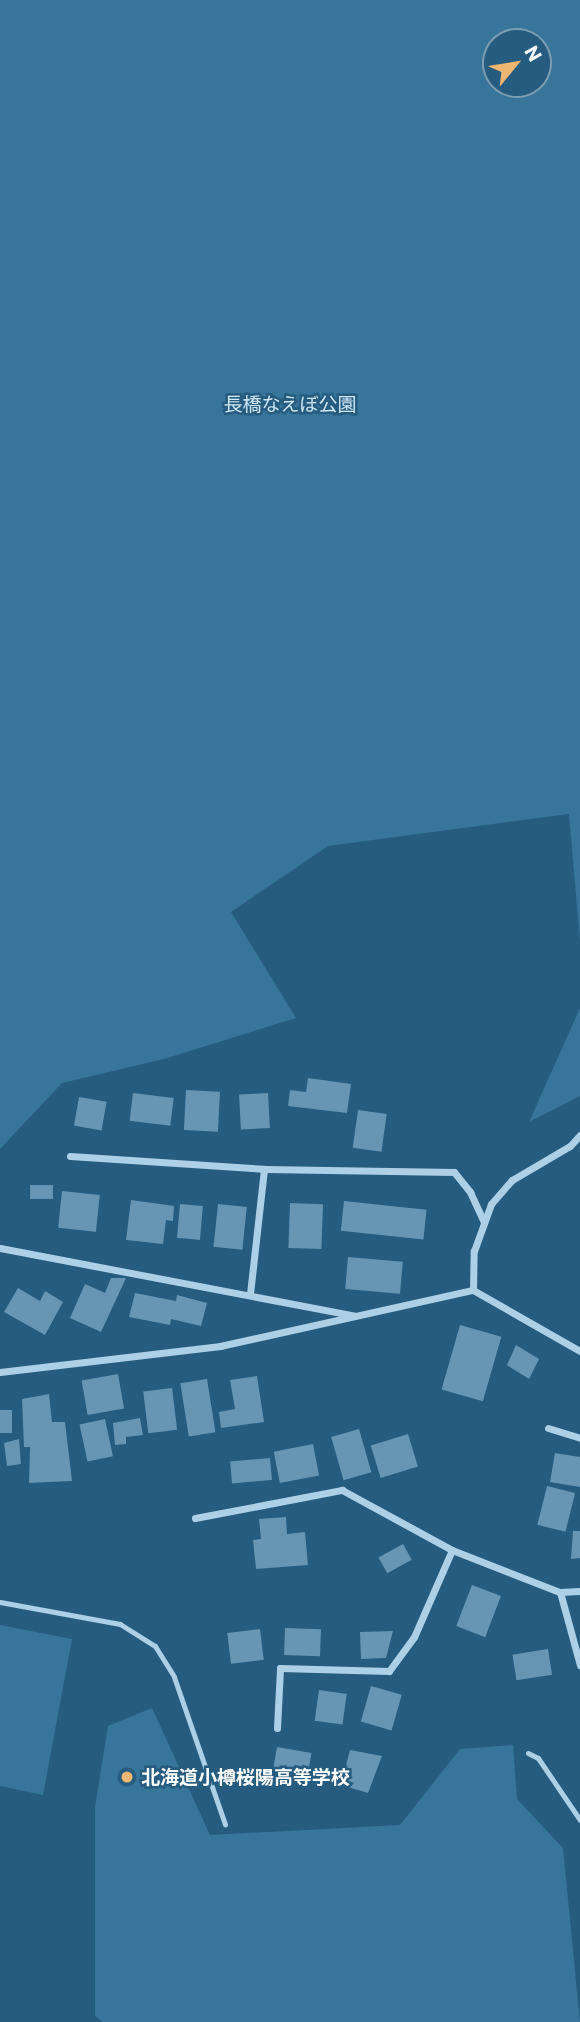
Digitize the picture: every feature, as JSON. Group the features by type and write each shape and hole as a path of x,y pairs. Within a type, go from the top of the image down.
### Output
{"street":[{"path":"473,1290 474,1251 491,1204 512,1180 570,1146 580,1135"},
{"path":"70,1156 264,1169 454,1172 470,1192 484,1222"},
{"path":"250,1293 264,1169"},
{"path":"0,1248 250,1293 359,1317"},
{"path":"0,1372 220,1346 473,1290 580,1351"},
{"path":"548,1428 580,1438"},
{"path":"195,1518 342,1490 452,1550 561,1592 580,1591"},
{"path":"277,1728 280,1668 389,1671 414,1637 452,1550"},
{"path":"561,1592 580,1665"}],"lane":[{"path":"0,1602 120,1624 155,1646 174,1677 225,1824"},
{"path":"528,1753 538,1758 580,1821"}],"green space":[{"name":"長橋なえぼ公園","path":"0,0 580,0 580,941 569,814 328,846 231,912 296,1018 164,1059 62,1083 0,1149"},
{"path":"580,1008 580,1096 529,1122"},
{"path":"0,1625 72,1639 43,1795 0,1786"},
{"path":"152,1708 210,1835 400,1825 460,1749 513,1745 517,1799 563,1848 580,2022 103,2022 95,2016 95,1807 108,1726"}],"building":[{"path":"308,1078 351,1084 347,1113 288,1106 290,1090 306,1092"},
{"path":"186,1090 220,1092 218,1132 184,1130"},
{"path":"133,1093 174,1098 170,1126 130,1121"},
{"path":"268,1093 270,1128 241,1129 239,1095"},
{"path":"79,1097 107,1102 102,1130 74,1126"},
{"path":"358,1110 387,1114 381,1152 353,1148"},
{"path":"30,1185 53,1185 53,1199 30,1199"},
{"path":"62,1191 100,1195 96,1232 58,1228"},
{"path":"131,1200 174,1206 173,1221 166,1220 163,1244 126,1240"},
{"path":"344,1201 427,1210 423,1240 341,1231"},
{"path":"290,1203 323,1204 321,1249 288,1248"},
{"path":"180,1204 203,1206 200,1240 177,1238"},
{"path":"218,1204 247,1207 242,1250 214,1247"},
{"path":"348,1257 403,1262 400,1294 345,1289"},
{"path":"111,1278 126,1278 101,1332 70,1318 85,1284 105,1293"},
{"path":"18,1288 40,1301 45,1291 63,1302 45,1335 4,1312"},
{"path":"135,1293 176,1301 177,1295 207,1303 201,1326 171,1319 170,1325 129,1317"},
{"path":"460,1325 501,1337 483,1401 442,1389"},
{"path":"516,1345 539,1359 529,1379 507,1365"},
{"path":"118,1374 124,1408 88,1415 82,1380"},
{"path":"257,1376 264,1422 221,1428 219,1412 235,1409 230,1380"},
{"path":"207,1379 215,1432 189,1437 180,1383"},
{"path":"172,1388 177,1430 148,1433 143,1392"},
{"path":"49,1394 52,1422 65,1422 72,1481 29,1483 30,1447 24,1447 22,1399"},
{"path":"0,1410 12,1410 12,1433 0,1433"},
{"path":"140,1418 143,1435 126,1437 126,1444 115,1445 113,1423"},
{"path":"105,1419 113,1456 87,1462 80,1424"},
{"path":"359,1429 371,1472 344,1480 331,1437"},
{"path":"408,1434 418,1467 381,1478 371,1445"},
{"path":"19,1439 21,1464 7,1466 4,1443"},
{"path":"313,1444 319,1475 280,1483 274,1452"},
{"path":"555,1453 580,1457 580,1487 550,1482"},
{"path":"270,1458 272,1480 232,1483 230,1461"},
{"path":"547,1486 575,1493 565,1532 537,1525"},
{"path":"286,1517 287,1534 305,1532 308,1565 256,1569 253,1540 261,1539 259,1519"},
{"path":"573,1531 580,1531 580,1558 571,1559"},
{"path":"403,1544 412,1560 387,1573 379,1558"},
{"path":"472,1585 501,1596 485,1637 456,1626"},
{"path":"285,1628 321,1629 320,1656 284,1655"},
{"path":"260,1629 264,1660 231,1664 227,1633"},
{"path":"393,1631 386,1658 361,1659 360,1632"},
{"path":"548,1649 552,1675 517,1680 512,1655"},
{"path":"371,1686 402,1695 392,1730 361,1722"},
{"path":"319,1690 347,1694 342,1725 315,1721"},
{"path":"277,1747 311,1753 307,1781 272,1775"},
{"path":"350,1750 382,1756 368,1793 341,1785"}],"place":[{"name":"北海道小樽桜陽高等学校","path":"127,1777"}]}
